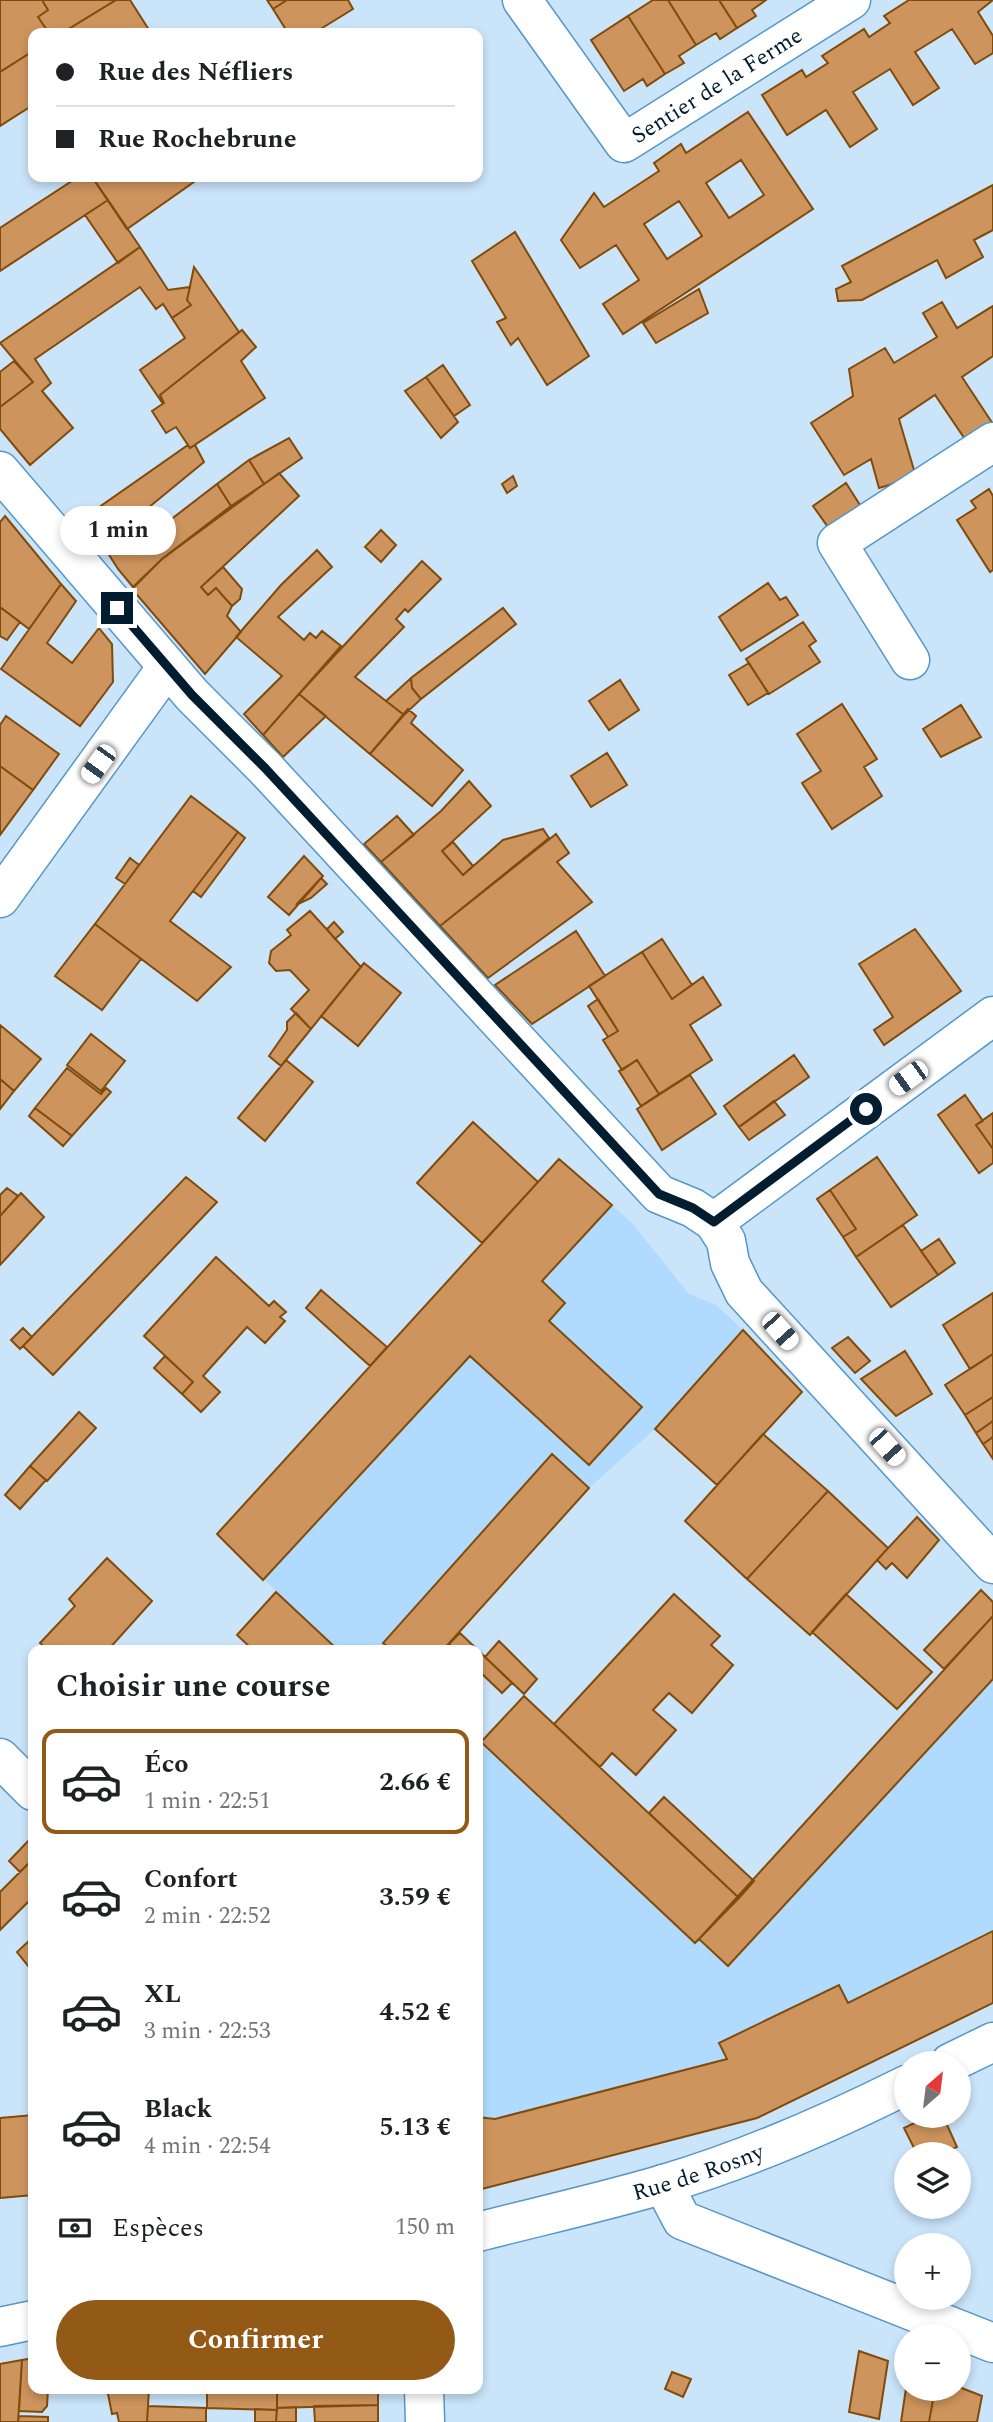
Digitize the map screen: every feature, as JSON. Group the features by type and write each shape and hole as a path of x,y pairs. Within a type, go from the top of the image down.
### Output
{"street":[{"name":"Sentier de la Ferme","path":"522,0 624,143 851,0"},
{"path":"910,660 837,543 993,442"},
{"path":"0,471 167,667 265,768 659,1194 693,1208 714,1222 726,1241 730,1263 744,1292 993,1564"},
{"path":"0,898 167,667"},
{"path":"714,1222 993,1016"},
{"path":"0,1758 28,1786"},
{"path":"971,2053 993,2042"},
{"name":"Rue de Rosny","path":"483,2231 663,2184 734,2161 832,2122 894,2091"},
{"path":"663,2184 682,2220 993,2343"},
{"path":"0,2327 28,2321"},
{"path":"424,2394 425,2422"}],"shaded area":[{"path":"559,1159 632,1223 689,1294 716,1305 743,1330 655,1429 589,1488 448,1645 333,1645 217,1534"},
{"path":"993,1616 993,2003 757,2118 483,2189 483,1741 524,1696 739,1898"}],"building":[{"path":"0,0 42,0 48,10 38,17 46,28 28,28 28,54 0,72"},
{"path":"42,0 116,0 70,28 46,28 38,17 48,10"},
{"path":"116,0 130,0 148,28 70,28"},
{"path":"267,0 287,0 273,9"},
{"path":"287,0 348,0 353,9 322,28 285,28 273,9"},
{"path":"653,0 668,0 696,45 679,56 684,63 665,74 628,16"},
{"path":"668,0 719,0 737,28 720,39 716,33 696,45"},
{"path":"719,0 766,0 752,10 756,16 737,28"},
{"path":"909,0 993,0 978,12 993,36 993,53 975,64 952,29 915,52 939,88 913,105 890,69 853,92 877,129 850,147 826,110 787,135 762,95 802,70 806,77 828,63 822,56 864,29 869,37 890,23 884,16"},
{"path":"628,16 665,74 647,86 643,79 624,91 591,40"},
{"path":"28,54 28,108 0,126 0,72"},
{"path":"748,112 813,209 623,334 603,304 639,280 616,245 580,268 561,240 594,193 604,207 659,171 654,163 681,144 686,153","holes":["741,160 764,195 729,218 706,183","679,201 702,236 667,259 644,224"]},
{"path":"70,182 95,182 108,200 0,271 0,228"},
{"path":"95,182 194,182 127,229"},
{"path":"993,185 993,230 974,240 983,257 946,278 937,260 862,300 838,301 836,289 851,282 842,266"},
{"path":"108,200 140,247 118,263 85,215"},
{"path":"515,232 589,356 547,385 518,338 511,345 497,322 506,318 472,261"},
{"path":"140,247 168,290 190,287 187,300 191,305 172,318 163,304 156,309 140,287 35,359 51,383 42,391 73,428 30,465 0,429 0,407 33,382 0,343"},
{"path":"194,267 239,332 160,395 163,404 140,370 185,338 172,318 191,305 187,300"},
{"path":"699,289 708,313 656,343 643,323"},
{"path":"942,302 957,328 993,306 993,356 962,377 993,424 967,442 935,395 899,419 916,477 879,488 871,459 844,475 811,423 853,396 849,369 885,348 894,363 937,337 923,313"},
{"path":"242,330 256,347 241,361 265,398 190,448 176,427 166,433 152,411 164,403 160,395"},
{"path":"14,361 33,382 0,407 0,372"},
{"path":"443,365 470,405 454,416 426,377"},
{"path":"426,377 458,422 441,438 405,391"},
{"path":"289,438 302,458 264,484 249,460"},
{"path":"188,445 190,448 195,445 204,462 137,517 148,537 217,484 231,506 162,559 133,587 118,569 85,517"},
{"path":"249,460 264,484 231,506 217,484"},
{"path":"279,473 299,496 201,587 208,595 216,588 232,606 227,616 241,632 205,674 132,589 162,559"},
{"path":"513,476 517,486 507,493 502,484"},
{"path":"846,483 860,505 828,527 813,506"},
{"path":"989,489 993,496 993,570 990,572 957,520 976,508 971,501"},
{"path":"5,516 61,584 29,629 0,607 0,522"},
{"path":"381,530 396,545 381,562 365,547"},
{"path":"317,550 332,567 278,617 304,640 310,633 316,638 322,631 341,646 263,735 244,714 282,676 236,637 281,585"},
{"path":"422,561 441,579 408,612 405,609 396,619 404,627 355,677 404,715 370,754 299,694"},
{"path":"223,567 242,589 240,599 232,606 216,588 208,595 201,587"},
{"path":"768,583 780,600 786,597 798,615 741,651 719,617"},
{"path":"61,584 76,601 47,643 72,663 99,628 112,644 113,682 80,726 1,669"},
{"path":"0,607 20,622 7,640 0,636"},
{"path":"503,608 516,624 421,699 412,688 411,678"},
{"path":"803,622 816,641 809,646 820,662 769,694 746,659"},
{"path":"749,663 768,693 748,705 729,675"},
{"path":"411,678 412,688 421,699 404,715 386,701"},
{"path":"620,680 639,710 609,730 589,701"},
{"path":"299,694 326,716 283,757 263,735"},
{"path":"842,704 877,759 864,767 882,796 832,829 802,783 821,771 797,734"},
{"path":"961,705 981,737 941,757 923,729"},
{"path":"408,709 416,716 411,723 463,770 432,806 370,754"},
{"path":"6,716 59,754 33,790 0,766 0,725"},
{"path":"607,753 627,785 591,807 571,776"},
{"path":"0,766 33,790 0,835"},
{"path":"469,781 491,806 442,851 463,875 503,840 543,829 549,838 440,926 381,862 441,811"},
{"path":"191,796 238,832 170,921 231,967 197,1001 95,924"},
{"path":"397,816 414,835 381,862 364,844"},
{"path":"238,832 245,838 201,897 193,891"},
{"path":"556,834 569,853 557,862 592,902 488,978 440,926"},
{"path":"453,842 473,866 463,875 442,851"},
{"path":"304,856 323,876 289,915 268,897"},
{"path":"130,858 139,865 125,884 116,878"},
{"path":"321,878 327,884 311,898 296,905"},
{"path":"310,911 361,967 311,1029 291,1009 309,990 290,970 276,971 269,963 271,951 291,935 287,930"},
{"path":"334,922 343,932 335,939 327,929"},
{"path":"95,924 141,959 102,1010 55,976"},
{"path":"915,929 961,991 884,1045 874,1030 893,1017 859,964"},
{"path":"576,931 605,976 532,1024 495,985"},
{"path":"662,939 692,985 672,999 642,952"},
{"path":"642,952 672,999 703,977 721,1005 690,1025 712,1060 659,1094 637,1060 622,1070 603,1040 618,1031 589,986"},
{"path":"364,963 401,993 358,1046 321,1016"},
{"path":"598,999 618,1031 608,1037 588,1006"},
{"path":"296,1013 311,1029 281,1066 269,1056 287,1030 287,1022"},
{"path":"0,1025 41,1059 14,1091 0,1079"},
{"path":"91,1034 125,1061 101,1091 67,1065"},
{"path":"794,1055 809,1077 739,1127 724,1106"},
{"path":"286,1060 313,1082 265,1141 238,1118"},
{"path":"637,1060 659,1094 641,1106 619,1071"},
{"path":"67,1068 101,1094 106,1088 111,1092 72,1136 35,1108"},
{"path":"690,1075 716,1114 662,1150 637,1109"},
{"path":"0,1079 14,1091 0,1109"},
{"path":"965,1095 983,1121 976,1125 993,1149 993,1163 979,1173 938,1115"},
{"path":"774,1101 785,1115 749,1140 739,1127"},
{"path":"35,1108 72,1136 63,1146 29,1116"},
{"path":"993,1113 993,1149 976,1125"},
{"path":"473,1122 538,1182 482,1243 417,1183"},
{"path":"877,1157 917,1215 856,1257 843,1237 856,1229 830,1190"},
{"path":"559,1159 612,1205 542,1281 565,1303 549,1321 642,1407 589,1465 470,1356 263,1580 217,1534"},
{"path":"186,1177 217,1202 53,1375 23,1346"},
{"path":"7,1188 18,1196 0,1216 0,1195"},
{"path":"830,1190 856,1229 843,1237 817,1199"},
{"path":"21,1193 44,1217 0,1265 0,1216"},
{"path":"903,1225 938,1275 891,1307 856,1257"},
{"path":"939,1239 955,1263 938,1275 921,1251"},
{"path":"216,1257 269,1306 274,1301 286,1312 280,1317 285,1321 265,1343 247,1327 203,1376 220,1392 201,1412 182,1394 193,1382 144,1336"},
{"path":"321,1290 387,1347 370,1366 306,1308"},
{"path":"993,1293 993,1354 970,1369 943,1325"},
{"path":"23,1328 32,1337 20,1349 11,1340"},
{"path":"743,1330 802,1392 717,1485 655,1429"},
{"path":"848,1337 870,1361 855,1373 832,1348"},
{"path":"905,1351 932,1394 896,1416 861,1379"},
{"path":"993,1354 993,1397 965,1415 945,1385"},
{"path":"165,1356 193,1382 182,1394 154,1368"},
{"path":"993,1397 993,1421 976,1433 965,1415"},
{"path":"79,1412 96,1428 47,1481 30,1466"},
{"path":"993,1421 993,1437 983,1444 976,1433"},
{"path":"763,1434 828,1491 747,1579 685,1521"},
{"path":"993,1437 993,1459 983,1444"},
{"path":"552,1454 589,1488 448,1645 383,1643"},
{"path":"30,1466 46,1480 20,1509 5,1495"},
{"path":"828,1491 888,1548 810,1635 747,1579"},
{"path":"917,1517 939,1540 907,1578 892,1563 886,1569 877,1560"},
{"path":"107,1558 152,1601 112,1645 42,1645 40,1643 75,1606 69,1599"},
{"path":"981,1590 993,1602 993,1616 944,1669 924,1650"},
{"path":"276,1592 333,1645 248,1645 237,1635"},
{"path":"674,1594 720,1636 711,1645 733,1665 692,1713 669,1693 653,1710 676,1730 636,1775 612,1753 600,1767 554,1724"},
{"path":"846,1594 932,1672 897,1709 812,1632"},
{"path":"993,1616 993,1679 728,1966 699,1939"},
{"path":"460,1633 473,1645 450,1645"},
{"path":"499,1641 537,1679 524,1694 485,1657"},
{"path":"483,1655 512,1683 502,1693 483,1675"},
{"path":"524,1696 739,1898 695,1943 483,1744 483,1740"},
{"path":"664,1797 754,1881 739,1898 649,1813"},
{"path":"28,1841 28,1864 20,1872 9,1861"},
{"path":"28,1864 28,1902 0,1930 0,1892"},
{"path":"993,1931 993,2003 757,2118 483,2189 483,2118 495,2119 727,2059 719,2043 839,1985 848,2003"},
{"path":"28,1942 28,1966 17,1952"},
{"path":"28,2115 28,2195 0,2198 0,2118"},
{"path":"904,2128 948,2128 955,2142 911,2142"},
{"path":"859,2351 888,2361 879,2419 849,2412"},
{"path":"28,2359 28,2394 48,2394 47,2406 42,2412 19,2411 22,2360"},
{"path":"22,2360 18,2422 0,2422 0,2364"},
{"path":"672,2372 691,2379 683,2397 665,2389"},
{"path":"971,2392 982,2396 977,2422 929,2422 933,2401 971,2401"},
{"path":"108,2394 149,2394 147,2422 119,2422 117,2413 112,2414"},
{"path":"207,2394 277,2394 277,2410 207,2408"},
{"path":"277,2394 378,2394 378,2405 277,2408"},
{"path":"904,2401 933,2401 929,2422 901,2422"},
{"path":"378,2405 378,2422 315,2422 314,2406"},
{"path":"148,2406 206,2408 206,2422 147,2422"},
{"path":"296,2407 296,2422 276,2422 277,2408"},
{"path":"255,2409 277,2410 276,2422 255,2422"},
{"path":"19,2416 48,2417 48,2422 18,2422"}],"route":[{"path":"117,608 192,695 265,768 659,1194 693,1208 714,1222 866,1109"}]}
